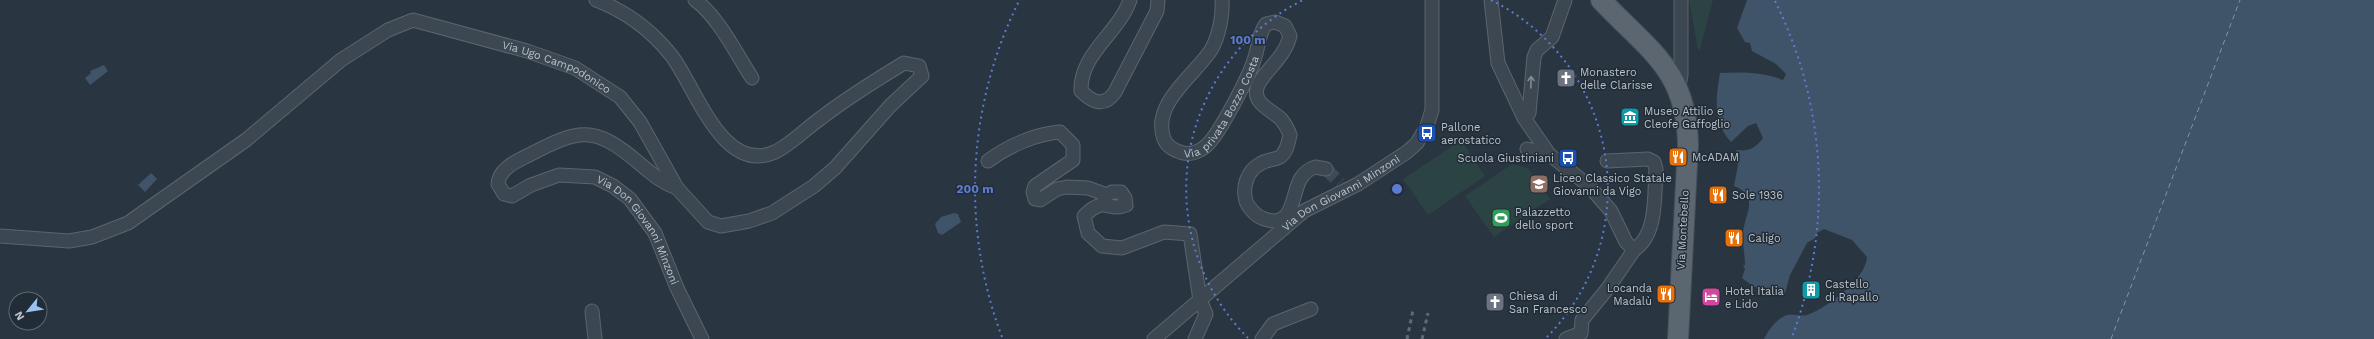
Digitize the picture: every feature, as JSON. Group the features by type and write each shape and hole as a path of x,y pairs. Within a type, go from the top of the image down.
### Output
{"main road":[{"name":"Via Montebello","path":"1601,0 1657,55 1674,81 1688,123 1679,338"}],"street":[{"path":"596,0 616,8 640,24 671,55 706,115 730,145 750,156 763,157 777,152 844,100 904,63 919,66 922,76 890,106 835,168 814,186 772,214 749,221 721,226 708,222 677,188"},
{"path":"695,0 702,5 716,24 752,78"},
{"path":"1130,0 1087,63 1081,79 1081,91 1091,101 1101,102 1110,99 1115,92 1158,11 1158,0"},
{"name":"Via privata Bozzo Costa","path":"1222,0 1221,22 1211,49 1174,96 1163,114 1161,129 1165,142 1175,151 1187,154 1199,152 1207,145 1215,136 1245,80 1255,57 1259,32 1266,24 1275,22 1285,26 1290,36 1279,57 1260,83 1257,89 1257,99 1264,107 1280,119 1290,135 1286,150 1280,156 1260,163 1252,170 1246,182 1244,194 1247,204 1259,217 1269,221 1282,219 1290,210 1296,198 1297,186 1307,170 1315,166 1326,170"},
{"name":"Via Don Giovanni Minzoni","path":"1154,339 1304,211 1343,186 1377,173 1417,143 1432,110 1432,0"},
{"path":"1491,0 1498,63 1524,118 1549,154 1589,186 1611,211 1626,242 1634,250"},
{"path":"1524,118 1529,113 1534,56 1538,50 1552,37 1565,0"},
{"path":"1678,92 1681,75 1681,0"},
{"name":"Via Ugo Campodonico","path":"0,236 69,241 92,237 128,223 246,140 341,60 388,30 413,20 527,51 575,68 620,97 640,122 677,188"},
{"path":"988,161 1006,148 1050,133 1060,132 1073,145 1073,160 1035,186 1033,192 1035,199 1040,200 1056,189 1067,187 1088,188 1107,195 1112,192 1121,192 1125,198 1126,205 1120,207 1107,204 1095,206 1084,216 1088,233 1102,246 1122,248 1164,232 1190,234 1200,300 1206,314 1195,339"},
{"name":"Via Don Giovanni Minzoni","path":"677,188 666,184 625,151 598,135 574,135 546,146 504,170 498,184 504,194 512,196 531,185 558,175 595,177 613,186 630,199 655,232 677,288 702,339"},
{"path":"1527,149 1549,154"},
{"path":"1566,339 1584,336 1582,320 1608,288 1634,250 1642,245 1649,234 1656,169 1654,162 1648,159 1607,161"},
{"path":"1262,339 1273,324 1311,309"},
{"path":"592,311 595,339"}],"green space":[{"path":"1689,0 1713,0 1700,49 1698,50"},
{"path":"1461,140 1485,176 1428,215 1403,179"},
{"name":"Palazzetto dello sport","path":"1512,164 1528,168 1550,199 1494,237 1465,196"}],"water":[{"path":"1747,0 2374,0 2374,339 1764,339 1779,319 1789,315 1807,315 1825,306 1844,292 1860,274 1865,266 1867,257 1852,240 1824,229 1817,233 1815,238 1807,243 1790,275 1785,293 1762,290 1742,278 1745,269 1743,265 1745,265 1743,232 1748,212 1749,200 1747,195 1742,190 1734,186 1738,165 1736,150 1748,150 1758,144 1763,138 1756,123 1748,126 1731,142 1725,134 1718,118 1717,109 1717,91 1720,73 1752,73 1768,75 1783,80 1786,74 1776,64 1752,51 1750,43 1745,42 1737,28"},
{"path":"104,65 108,71 90,85 85,78 91,73 90,71"},
{"path":"151,173 157,179 145,192 138,185"},
{"path":"954,213 958,214 961,222 942,235 938,233 935,224 941,217"}],"ferry route":[{"path":"2111,339 2240,0"}],"tunnel":[{"path":"1326,169 1340,183"}],"railway":[{"path":"1407,339 1413,310"},
{"path":"1422,339 1428,313"}],"place":[{"name":"Monastero delle Clarisse","path":"1566,78"},
{"name":"Museo Attilio e Cleofe Gaffoglio","path":"1630,117"},
{"name":"Pallone aerostatico","path":"1427,133"},
{"name":"McADAM","path":"1678,157"},
{"name":"Scuola Giustiniani","path":"1568,158"},
{"name":"Liceo Classico Statale Giovanni da Vigo","path":"1539,184"},
{"name":"Sole 1936","path":"1718,195"},
{"name":"Palazzetto dello sport","path":"1501,218"},
{"name":"Caligo","path":"1734,238"},
{"name":"Castello di Rapallo","path":"1811,290"},
{"name":"Locanda Madalù","path":"1666,294"},
{"name":"Hotel Italia e Lido","path":"1711,297"},
{"name":"Chiesa di San Francesco","path":"1495,302"}]}
